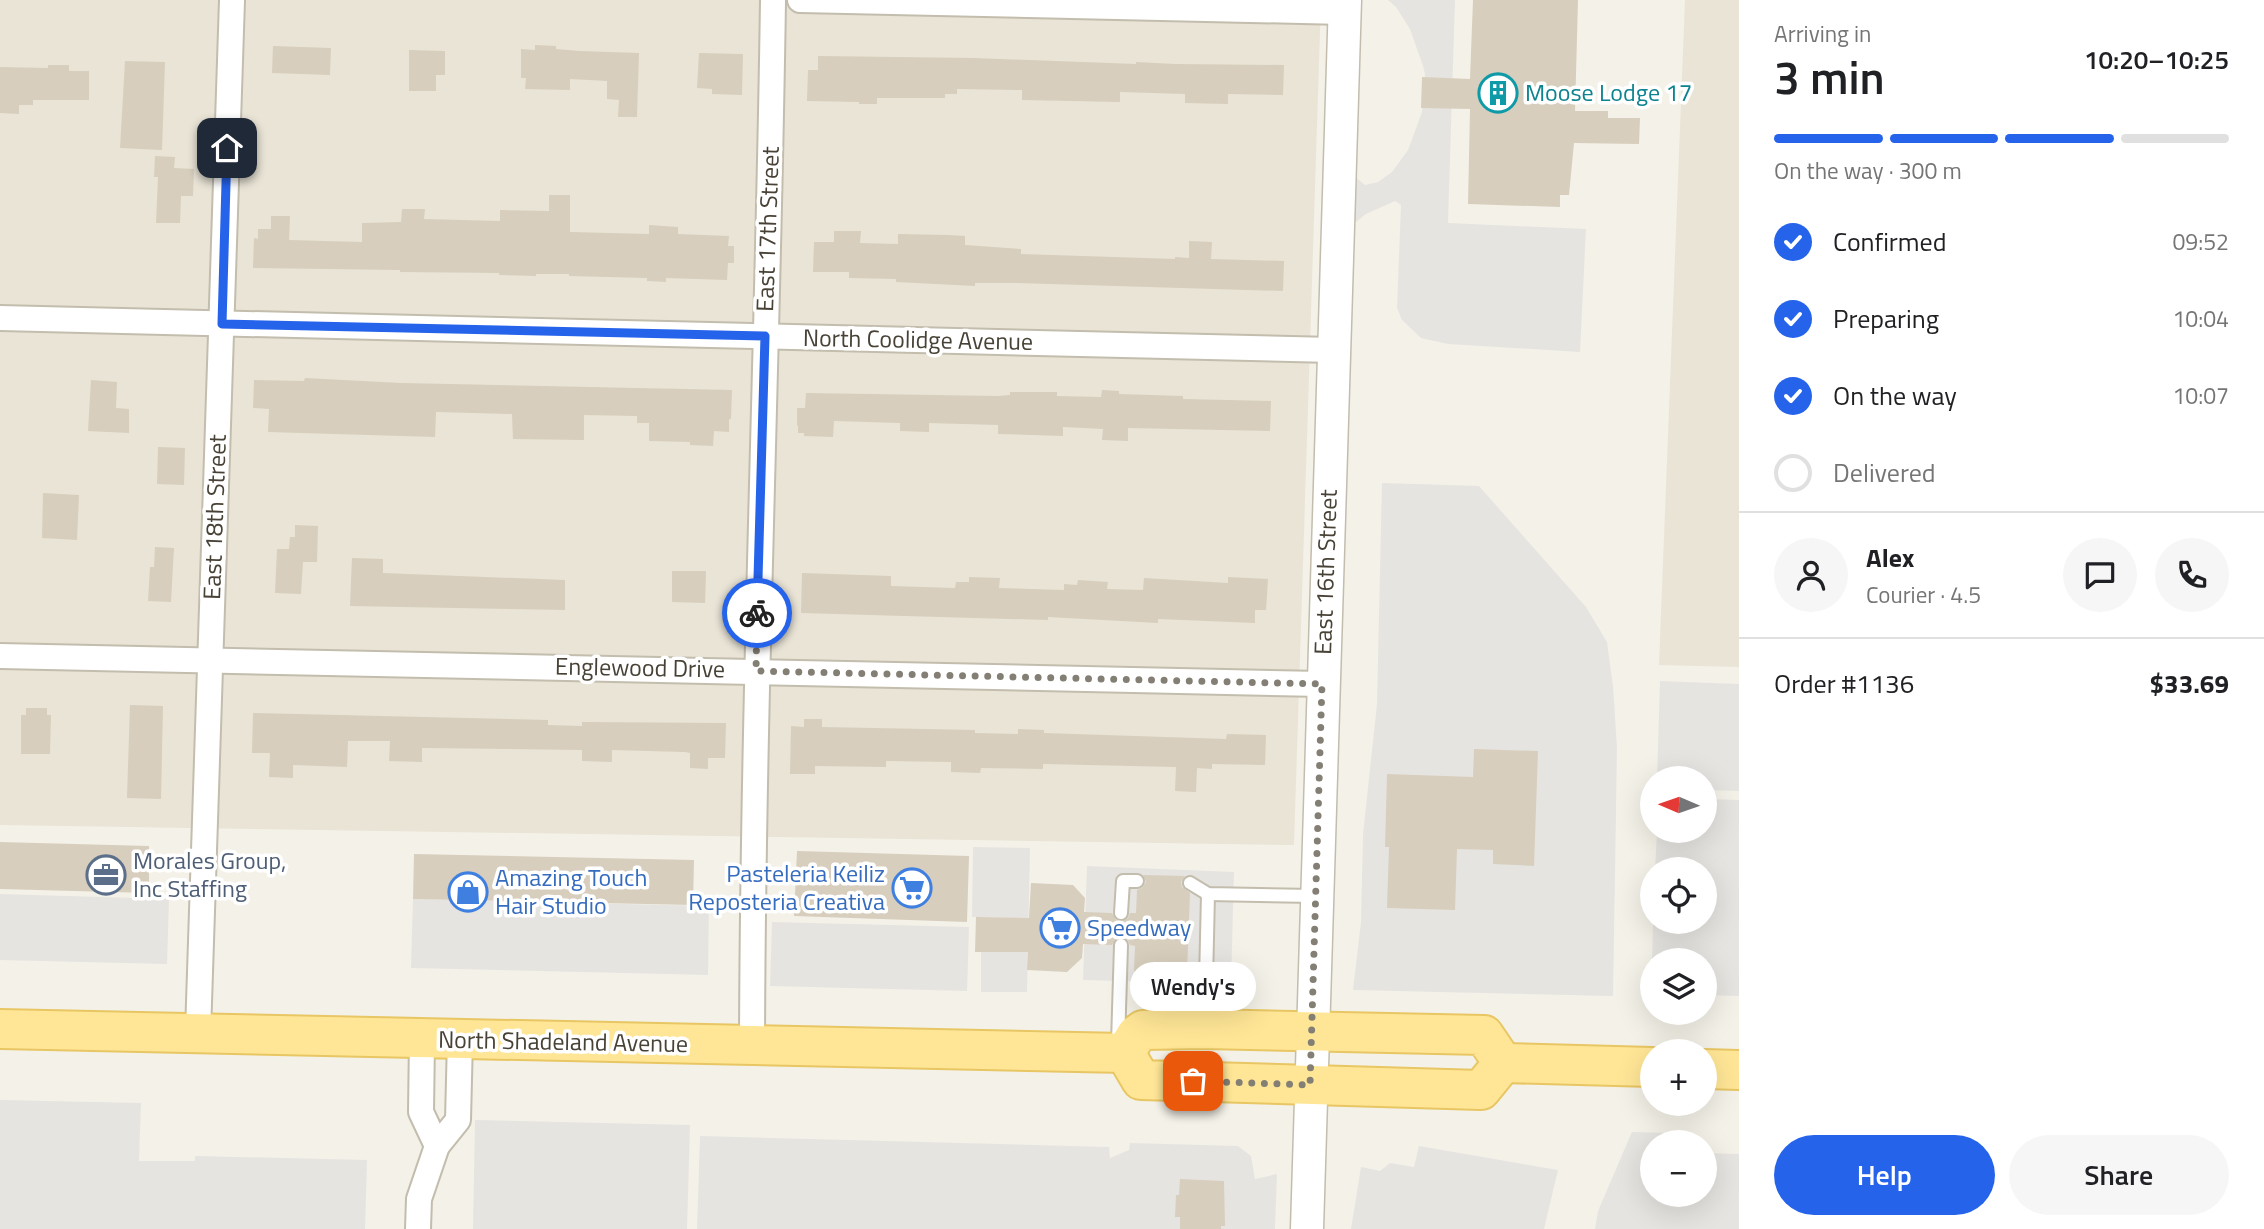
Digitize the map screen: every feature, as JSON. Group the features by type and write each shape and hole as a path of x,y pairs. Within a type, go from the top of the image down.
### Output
{"main road":[{"name":"North Shadeland Avenue","path":"0,1030 1121,1053"},
{"path":"1143,1030 1483,1035 1503,1063 1481,1090 1141,1080 1121,1053 1143,1030"},
{"path":"1503,1063 1640,1067"},
{"path":"1717,1069 1739,1070"}],"street":[{"name":"East 18th Street","path":"198,1033 232,0"},
{"name":"East 17th Street","path":"752,1045 756,671 773,0"},
{"path":"800,0 1345,6"},
{"name":"East 16th Street","path":"1307,1229 1315,897 1345,6"},
{"name":"North Coolidge Avenue","path":"0,318 1333,349"},
{"name":"Englewood Drive","path":"0,656 1322,684"},
{"path":"422,1039 421,1112 437,1146"},
{"path":"418,1229 419,1199 437,1146 458,1121 460,1039"}],"lane":[{"path":"1121,913 1122,881 1137,881"},
{"path":"1191,884 1208,894 1315,897"},
{"path":"1205,1029 1208,894"},
{"path":"1121,945 1121,1053"}],"shaded area":[{"path":"0,0 1321,0 1294,845 0,825"},
{"path":"1388,0 1455,0 1448,223 1586,229 1580,352 1448,344 1421,338 1402,320 1397,308 1401,205 1395,201 1366,214 1352,225 1353,175 1365,185 1378,182 1392,172 1408,150 1422,112 1425,74 1423,66 1410,29 1396,7"},
{"path":"1685,0 1739,0 1739,667 1659,665"},
{"path":"1382,483 1479,486 1586,607 1607,642 1617,748 1613,996 1353,990 1361,922 1363,834 1377,704"},
{"path":"1660,681 1739,684 1739,791 1717,790 1717,766 1657,766"},
{"path":"1717,799 1739,800 1739,996 1717,995 1717,948 1652,948 1653,934 1717,934 1717,857 1656,857 1656,844 1717,844"},
{"path":"973,847 1030,848 1027,992 981,992 981,952 1012,952 1013,918 972,917"},
{"path":"1087,866 1234,872 1231,984 1083,980"},
{"path":"0,894 169,899 167,964 0,960"},
{"path":"413,899 709,906 708,975 411,968"},
{"path":"772,922 969,927 967,991 770,986"},
{"path":"0,1100 141,1103 139,1161 195,1161 195,1156 367,1160 365,1229 0,1229"},
{"path":"475,1120 690,1125 687,1229 473,1229"},
{"path":"1632,1132 1640,1132 1640,1207 1717,1207 1717,1153 1739,1154 1739,1229 1595,1229 1598,1211"},
{"path":"700,1136 1109,1147 1110,1158 1129,1150 1130,1143 1238,1146 1251,1156 1255,1179 1277,1174 1275,1229 697,1229"},
{"path":"1419,1146 1558,1170 1544,1229 1351,1229 1361,1167 1380,1171 1390,1163 1414,1167"}],"building":[{"name":"Moose Lodge 17","path":"1473,0 1578,0 1575,111 1608,111 1608,118 1640,118 1639,144 1574,143 1569,195 1560,195 1560,207 1468,204 1470,109 1421,108 1422,77 1470,79"},
{"path":"535,45 580,51 639,53 637,117 618,117 619,100 607,99 607,81 570,79 570,90 525,89 526,78 521,78 521,49 535,50"},
{"path":"273,46 331,48 330,75 272,73"},
{"path":"409,50 445,51 445,75 436,75 436,91 409,91"},
{"path":"699,53 743,54 742,95 712,94 712,89 697,88"},
{"path":"818,56 1284,65 1283,95 1228,94 1228,104 1185,103 1185,94 1120,92 1120,102 1022,100 1022,90 957,89 957,94 945,94 945,98 877,98 877,104 807,101 808,70 818,70"},
{"path":"125,61 165,62 162,150 120,148"},
{"path":"48,65 69,65 69,71 89,71 89,100 33,100 33,105 19,105 19,114 0,113 0,67 48,68"},
{"path":"155,156 175,157 174,168 194,169 193,196 181,196 180,223 156,223 158,177 154,177"},
{"path":"549,195 570,195 570,232 649,234 649,225 678,227 678,234 729,236 728,246 734,246 734,263 728,263 727,280 666,278 666,282 647,281 647,278 569,274 536,276 400,270 253,268 254,238 258,239 258,229 271,229 271,216 290,216 289,240 362,242 362,223 401,222 402,209 425,209 424,219 500,221 500,210 549,211"},
{"path":"834,231 861,231 860,243 898,244 898,234 948,235 965,236 965,245 1021,249 1021,254 1175,259 1189,258 1189,241 1212,242 1211,259 1284,261 1283,291 1017,283 975,283 975,286 849,278 849,272 813,272 814,242 834,242"},
{"path":"305,378 401,383 732,390 731,419 729,432 714,431 713,446 690,445 690,442 649,441 649,423 637,423 637,416 584,415 584,440 513,439 512,414 436,412 435,437 268,432 269,409 253,408 254,380 304,381"},
{"path":"91,380 117,382 116,408 129,409 129,433 88,431"},
{"path":"1102,390 1119,391 1119,394 1183,396 1183,399 1271,401 1270,431 1128,428 1128,441 1102,440 1103,429 1063,427 1063,436 998,434 998,425 929,423 929,432 900,431 900,423 834,421 833,437 804,436 804,433 798,433 797,408 805,408 806,393 998,396 1010,395 1010,392 1057,392 1057,396 1101,397"},
{"path":"158,447 185,448 184,485 157,484"},
{"path":"43,493 79,495 77,540 42,538"},
{"path":"295,525 318,526 317,562 303,562 301,594 275,593 277,549 289,549 290,537 295,537"},
{"path":"155,547 174,548 171,602 148,601 150,567 154,567"},
{"path":"352,558 383,559 383,573 565,580 565,610 350,606"},
{"path":"672,571 706,571 705,603 672,602"},
{"path":"802,573 891,576 891,586 955,588 956,582 969,582 969,577 1000,578 999,588 1064,590 1064,584 1077,585 1078,580 1108,582 1107,589 1143,590 1144,578 1228,583 1228,577 1268,579 1266,610 1255,610 1255,623 1158,619 1158,623 1048,617 1048,620 801,613"},
{"path":"130,705 163,706 161,799 127,798"},
{"path":"26,708 47,708 47,715 51,715 50,754 21,754 21,715 26,715"},
{"path":"253,713 548,720 548,725 582,726 582,722 726,723 725,758 708,758 708,769 690,768 690,753 685,752 612,750 612,762 582,761 582,750 422,748 422,762 389,761 390,741 348,741 347,767 293,765 293,778 269,777 270,753 252,753"},
{"path":"804,719 822,719 822,727 975,730 975,733 1018,734 1018,729 1044,730 1044,733 1226,739 1227,734 1266,735 1265,765 1212,764 1212,769 1197,768 1196,792 1175,791 1176,767 1043,764 1043,769 981,768 980,773 951,772 951,762 886,761 886,767 815,766 815,774 790,774 791,726 804,727"},
{"path":"1474,749 1538,751 1534,866 1493,864 1493,850 1457,849 1455,910 1387,908 1387,774 1473,777"},
{"path":"0,842 149,846 149,893 0,889"},
{"path":"797,851 969,856 967,922 794,916"},
{"path":"414,854 694,860 693,905 413,899"},
{"path":"1143,875 1185,876 1181,882 1182,887 1190,893 1187,973 1134,971 1135,946 1130,945 1122,936 1116,938 1112,945 1083,944 1082,958 1067,972 1027,970 1028,952 975,952 976,917 1029,918 1031,883 1073,885 1085,898 1084,912 1112,913 1116,920 1121,922 1128,918 1130,913 1136,913 1137,890 1146,882"},
{"path":"1180,1179 1224,1181 1225,1226 1221,1226 1221,1229 1180,1229 1180,1217 1175,1217"}],"way so far":[{"path":"757,613 756,671 1322,684 1310,1085 1193,1081"}],"place":[{"name":"Moose Lodge 17","path":"1498,93"},
{"name":"Morales Group, Inc Staffing","path":"106,875"},
{"name":"Pasteleria Keiliz Reposteria Creativa","path":"912,888"},
{"name":"Amazing Touch Hair Studio","path":"468,892"},
{"name":"Speedway","path":"1060,928"},
{"name":"Wendy's","path":"1193,1081"}],"route":[{"path":"227,148 222,324 765,336 757,613"}]}
